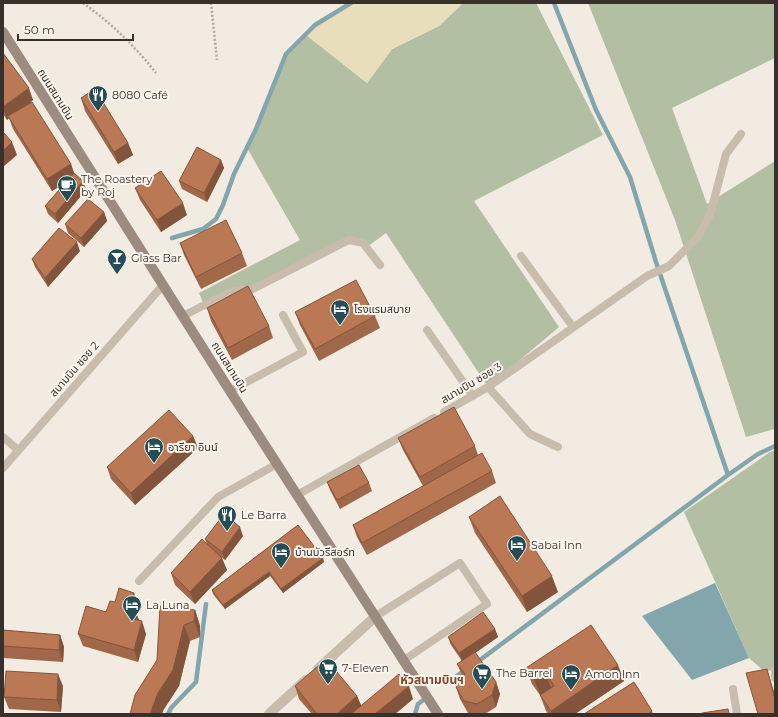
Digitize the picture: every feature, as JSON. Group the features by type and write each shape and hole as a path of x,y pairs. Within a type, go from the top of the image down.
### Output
{"street":[{"name":"ถนนสนามบิน","path":"3,32 182,316 438,714"},
{"path":"269,714 376,616"}],"lane":[{"name":"สนามบิน ซอย 3","path":"297,495 488,388 573,327 650,275 666,267 698,237 707,221 726,154 741,134"},
{"path":"182,316 232,291 253,289 349,240 363,243 380,265"},
{"path":"521,256 573,327"},
{"name":"สนามบิน ซอย 2","path":"3,468 163,285"},
{"path":"230,391 303,352 283,315"},
{"path":"427,330 472,396"},
{"path":"488,388 530,434 558,447"},
{"path":"3,437 18,450"},
{"path":"139,582 218,497 277,464"},
{"path":"376,616 460,563 487,604 404,660"},
{"path":"775,671 775,678"},
{"path":"732,689 737,714"}],"path":[{"path":"83,3 105,19 126,38 142,54 156,73"},
{"path":"211,3 217,60"}],"green space":[{"path":"463,3 536,3 603,135 474,201 559,327 488,387 386,233 367,247 349,240 253,289 204,305 199,293 300,240 247,148 286,54 305,34 367,83 392,49 439,26"},
{"path":"588,3 775,3 775,58 672,108 707,204 775,161 775,429 746,437 675,220"},
{"path":"775,450 775,670 764,671 749,658 684,512"}],"sand":[{"path":"351,3 463,3 439,26 392,49 367,83 305,34 315,25"}],"water":[{"path":"715,583 749,658 692,680 642,616"}],"building":[{"path":"3,53 29,88 3,107"},
{"path":"95,89 128,143 114,152 81,98"},
{"path":"32,102 71,164 47,179 8,116"},
{"path":"3,132 12,142 3,151"},
{"path":"197,147 221,160 204,193 179,181"},
{"path":"161,171 183,203 157,220 135,188"},
{"path":"74,173 83,181 55,214 45,206"},
{"path":"88,199 104,212 81,238 65,224"},
{"path":"226,220 242,253 196,277 180,243"},
{"path":"59,228 77,242 45,278 32,259"},
{"name":"โรงแรมสบาย","path":"356,280 375,316 315,349 295,312"},
{"path":"248,286 269,326 228,348 207,308"},
{"path":"454,407 475,446 420,477 398,438"},
{"name":"อารียา อินน์","path":"169,410 193,436 131,493 107,467"},
{"path":"482,453 492,471 362,543 353,525"},
{"path":"359,465 369,483 337,500 327,482"},
{"name":"Sabai Inn","path":"500,496 552,576 522,596 469,517"},
{"path":"224,514 240,527 222,552 205,539"},
{"name":"บ้านบัวรีสอร์ท","path":"298,525 323,558 281,589 269,572 223,605 212,590"},
{"path":"202,539 222,558 190,592 171,573"},
{"path":"119,588 134,593 129,609 135,610 133,619 142,621 134,650 78,634 86,606 106,612 110,601 115,602"},
{"path":"160,606 195,610 194,621 184,625 173,670 158,693 150,714 130,714 135,695 157,660"},
{"path":"483,612 495,629 459,653 448,637"},
{"path":"591,625 618,665 551,711 540,695 554,686 545,672 534,679 526,668"},
{"path":"3,630 60,635 59,650 3,646"},
{"name":"The Barrel","path":"475,652 496,682 492,695 477,704 464,701 456,687 465,674 457,664"},
{"name":"7-Eleven","path":"326,659 357,696 337,714 317,714 295,686"},
{"path":"767,669 775,699 775,714 758,714 746,673"},
{"path":"6,671 58,674 57,700 4,697"},
{"path":"399,674 409,686 375,714 351,714"},
{"path":"634,682 652,711 648,714 584,714"},
{"path":"728,709 729,714 702,713"}],"waterway":[{"path":"172,238 203,229 216,219 223,205 234,174 256,129 286,54 315,25 351,3"},
{"path":"476,663 728,475 656,262 630,177 596,110 554,3"},
{"path":"728,475 758,454 775,446"},
{"path":"168,714 171,708 196,682 206,604"},
{"path":"447,683 465,670"},
{"path":"415,714 418,704 422,701"}],"place":[{"name":"8080 Café","path":"98,112"},
{"name":"The Roastery by Roj","path":"67,202"},
{"name":"Glass Bar","path":"117,275"},
{"name":"โรงแรมสบาย","path":"340,326"},
{"name":"อารียา อินน์","path":"154,464"},
{"name":"Le Barra","path":"227,532"},
{"name":"Sabai Inn","path":"517,562"},
{"name":"บ้านบัวรีสอร์ท","path":"281,569"},
{"name":"La Luna","path":"132,622"},
{"name":"7-Eleven","path":"328,685"},
{"name":"The Barrel","path":"482,690"},
{"name":"Amon Inn","path":"571,691"}],"district":[{"name":"หัวสนามบินฯ","path":"432,680"}]}
